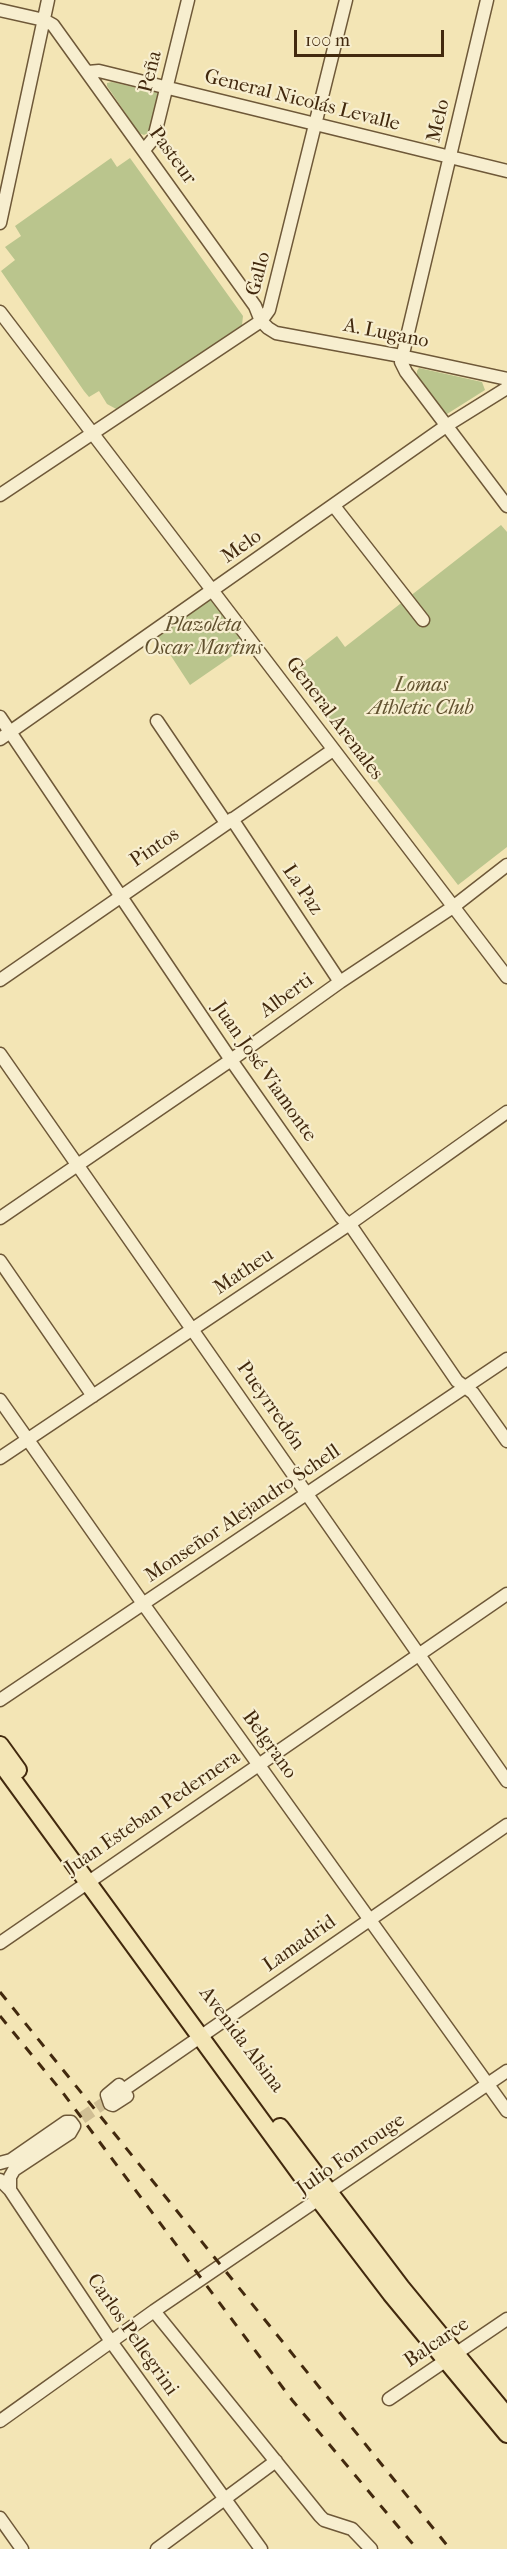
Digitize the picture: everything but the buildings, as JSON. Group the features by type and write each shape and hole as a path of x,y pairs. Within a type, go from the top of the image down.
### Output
{"main road":[{"name":"Avenida Alsina","path":"0,1744 203,2036 451,2358"},
{"name":"Avenida Alsina","path":"0,1762 91,1878"},
{"path":"451,2358 507,2416"},
{"path":"451,2358 507,2434"}],"street":[{"path":"0,223 48,0"},
{"name":"Peña","path":"144,150 154,138 188,0"},
{"name":"Gallo","path":"0,495 261,321 273,302 346,0"},
{"name":"Melo","path":"401,356 487,0"},
{"path":"0,10 44,20"},
{"name":"Pasteur","path":"44,20 53,26 88,72 255,306 261,321"},
{"name":"General Nicolás Levalle","path":"88,72 99,71 167,87 507,171"},
{"name":"General Arenales","path":"0,312 507,977"},
{"name":"A. Lugano","path":"261,321 276,333 401,356 507,380"},
{"path":"401,356 406,372 507,506"},
{"name":"Melo","path":"5,735 446,426 507,388"},
{"path":"334,506 423,620"},
{"name":"Juan José Viamonte","path":"0,717 5,735 120,896 231,1060 457,1381 473,1393 507,1441"},
{"name":"La Paz","path":"157,721 340,982"},
{"name":"Pintos","path":"0,980 333,750"},
{"name":"Alberti","path":"0,1218 231,1060 340,982 453,907 507,865"},
{"name":"Pueyrredón","path":"0,1053 507,1781"},
{"name":"Matheu","path":"0,1458 193,1330 505,1116"},
{"path":"0,1261 93,1396"},
{"name":"Monseñor Alejandro Schell","path":"0,1700 507,1359"},
{"name":"Belgrano","path":"0,1401 507,2111"},
{"name":"Juan Esteban Pedernera","path":"0,1943 91,1878 507,1594"},
{"name":"Lamadrid","path":"116,2096 507,1825"},
{"name":"Lamadrid","path":"203,2036 117,2103 110,2104 106,2098 109,2091 203,2036"},
{"name":"Julio Fonrouge","path":"0,2421 154,2311 325,2197 507,2071"},
{"path":"0,2163 11,2160 66,2122 71,2122 75,2126 70,2133 14,2170 10,2177 10,2190"},
{"path":"0,2174 67,2128"},
{"name":"Carlos Pellegrini","path":"0,2180 10,2190 112,2343 261,2549"},
{"path":"154,2311 324,2520 352,2529 371,2549"},
{"name":"Balcarce","path":"389,2400 507,2319"},
{"path":"157,2549 276,2461"},
{"path":"0,2517 22,2549"}],"green space":[{"path":"112,82 158,93 160,98 150,132 144,135 139,133 107,86 107,83"},
{"path":"111,158 117,167 130,158 243,316 242,325 118,410 107,404 99,391 89,397 1,271 15,260 5,247 21,236 15,226"},
{"path":"419,368 482,382 485,390 447,414 443,413 417,376"},
{"name":"Lomas Athletic Club","path":"501,525 507,532 507,847 458,885 292,671 337,636 345,647"},
{"name":"Plazoleta Oscar Martins","path":"211,595 248,645 190,685 156,633"}],"tunnel":[{"path":"67,2128 116,2095"}],"railway":[{"path":"0,1992 450,2549"},
{"path":"0,2016 63,2093 292,2400 417,2549"}]}
